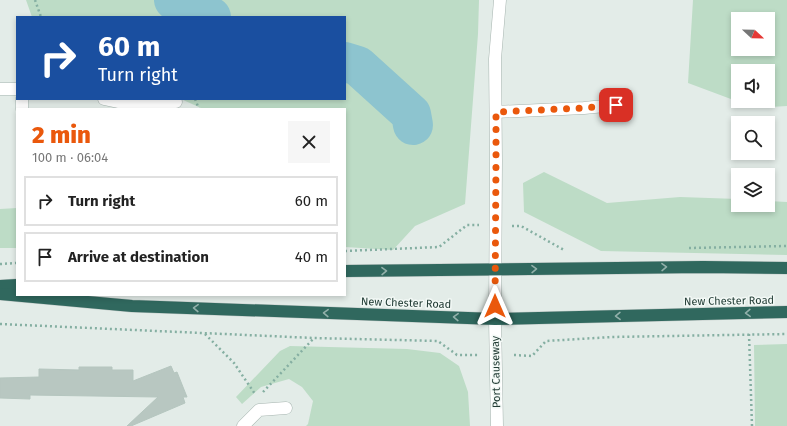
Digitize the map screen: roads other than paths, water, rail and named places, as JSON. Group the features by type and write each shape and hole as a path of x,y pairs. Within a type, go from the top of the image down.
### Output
{"highway":[{"path":"346,271 703,267 787,268"},
{"path":"0,286 16,285"},
{"name":"New Chester Road","path":"0,294 16,295"},
{"name":"New Chester Road","path":"22,296 132,306 495,319 787,312"}],"street":[{"name":"Port Causeway","path":"497,426 495,319 495,59 500,0"},
{"path":"0,89 16,89"},
{"path":"109,100 118,102 176,102"},
{"path":"496,112 584,108 625,104"},
{"path":"243,426 259,410 286,408"}],"waterway":[{"path":"174,0 182,7 208,16"},
{"path":"346,62 358,66 411,114 413,125"}]}
